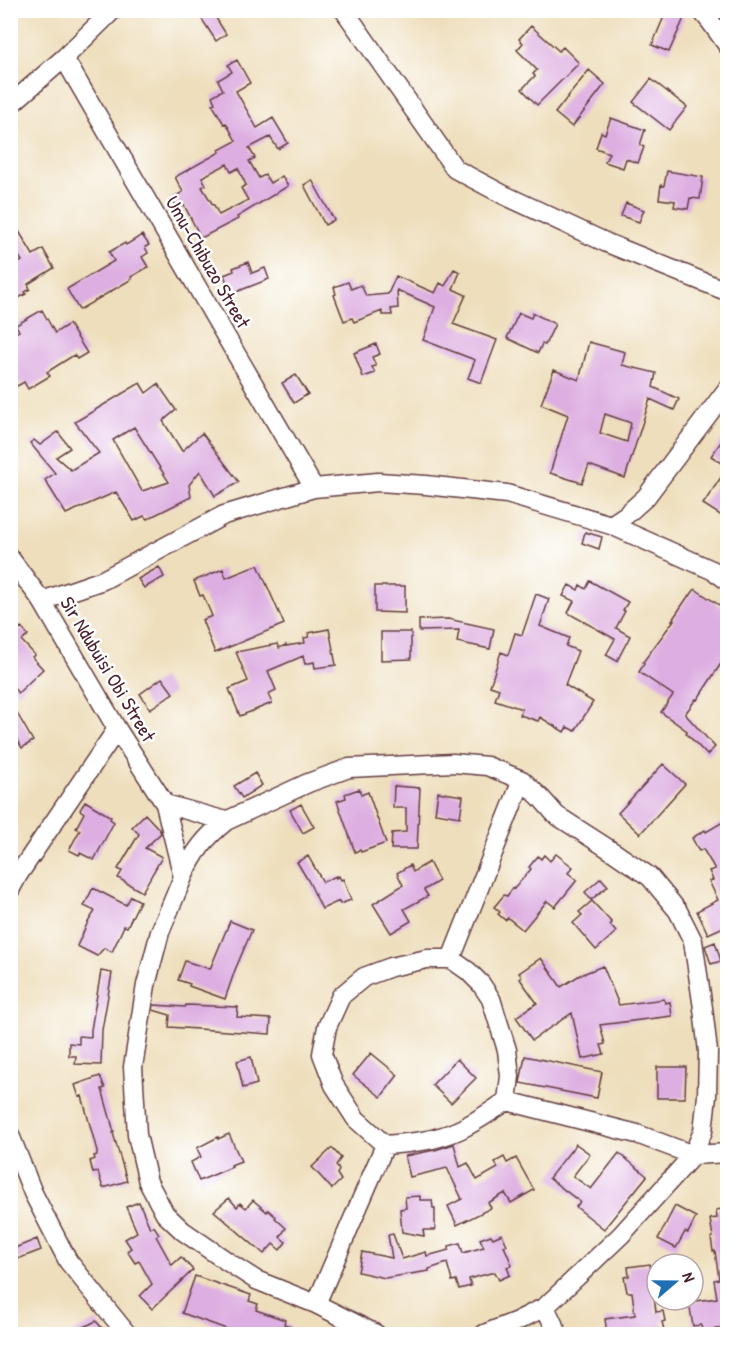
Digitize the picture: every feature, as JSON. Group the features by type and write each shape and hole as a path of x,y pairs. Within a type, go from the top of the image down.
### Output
{"street":[{"path":"10,105 64,58 113,10"},
{"path":"701,10 728,46"},
{"path":"352,12 455,169 504,195 607,243 728,290"},
{"name":"Umu-Chibuzo Street","path":"64,58 314,488"},
{"path":"611,525 626,515 645,497 728,388"},
{"path":"42,601 103,580 224,515 314,488 378,482 507,494 611,525 714,571 728,581"},
{"name":"Sir Ndubuisi Obi Street","path":"10,558 42,601 117,729 165,804 183,877"},
{"path":"13,879 117,729"},
{"path":"376,1335 316,1304 256,1280 183,1232 165,1214 148,1182 137,1135 134,1067 146,985 160,932 190,861 212,833 226,821 308,783 349,768 453,763 488,766 522,780 556,815 650,877 678,911 693,941 708,1052 707,1096 702,1131 693,1155 621,1235 545,1307 484,1335"},
{"path":"451,959 522,780"},
{"path":"165,804 226,821"},
{"path":"507,1101 510,1076 507,1050 491,999 481,984 451,959 427,959 391,967 363,977 341,996 327,1027 322,1054 334,1085 356,1119 386,1145 425,1141 460,1130 507,1101 637,1134 693,1155 728,1153"},
{"path":"10,1135 33,1193 68,1261 127,1335"},
{"path":"316,1304 386,1145"},
{"path":"545,1307 558,1335"}],"building":[{"path":"196,10 211,10 226,34 216,41"},
{"path":"653,10 667,10 684,18 669,52 652,45 663,19"},
{"path":"531,26 559,51 563,47 579,63 537,105 522,89 535,76 533,74 537,70 517,50 523,43 519,39"},
{"path":"237,60 250,83 236,91 257,128 273,118 288,143 278,149 270,137 249,148 255,158 249,161 259,178 265,175 270,183 282,176 288,186 237,217 238,219 201,238 184,205 178,209 172,198 183,192 175,177 236,141 212,104 215,103 212,96 223,90 218,80 232,72 228,65","holes":["227,164 231,172 238,168 246,185 241,188 248,200 219,215 202,187 206,185 202,177"]},
{"path":"589,70 605,84 572,127 555,113"},
{"path":"651,79 687,107 669,130 633,102"},
{"path":"611,118 645,130 640,145 644,147 638,163 626,159 623,168 605,162 609,153 596,148 601,132 605,134"},
{"path":"667,171 703,177 700,199 690,198 688,209 674,207 675,201 659,199 661,185 664,186"},
{"path":"312,180 334,220 325,225 304,185"},
{"path":"626,203 644,210 639,222 621,216"},
{"path":"10,216 33,255 43,249 54,268 28,284 30,289 25,292 26,294 15,300 10,292 10,268 22,261 10,242"},
{"path":"142,235 149,245 145,247 148,253 142,257 148,267 79,310 67,289 114,261 109,252"},
{"path":"248,262 252,273 265,268 269,279 231,294 224,275 234,271 233,268"},
{"path":"454,269 460,272 453,289 466,295 453,324 497,340 481,383 468,378 475,360 423,340 435,307 397,290 398,308 391,309 392,315 382,315 382,311 354,322 352,318 344,321 334,295 336,294 334,287 348,282 351,289 361,285 366,296 388,294 396,276 435,293 440,283 445,286"},
{"path":"42,310 55,333 69,324 87,353 77,359 74,355 47,372 50,376 28,389 24,382 10,390 10,336 19,331 16,325"},
{"path":"519,313 531,318 533,313 555,324 545,345 542,344 538,353 507,338"},
{"path":"589,342 625,352 622,365 656,373 653,387 679,399 674,410 650,399 625,478 589,465 582,483 550,473 568,415 541,404 554,370 579,380","holes":["605,414 631,423 627,442 600,433"]},
{"path":"376,344 380,354 372,357 376,366 372,367 375,373 363,377 354,353"},
{"path":"296,375 308,394 294,403 282,383"},
{"path":"140,383 146,393 158,384 176,410 163,421 182,451 202,433 239,482 215,496 200,471 189,485 191,497 147,519 144,516 134,521 116,492 66,514 45,480 55,473 30,443 34,440 40,445 58,432 70,448 56,457 71,470 99,453 75,422","holes":["134,427 169,482 142,491 113,440"]},
{"path":"728,432 728,467 711,456"},
{"path":"728,467 728,520 703,504"},
{"path":"585,532 602,537 599,549 582,543"},
{"path":"258,565 284,624 215,653 202,620 212,616 194,581 223,569 226,578"},
{"path":"159,567 164,577 144,588 138,579"},
{"path":"590,581 628,602 616,628 630,636 617,661 606,655 615,639 568,613 574,601 563,596 569,585 578,590 580,585 586,589"},
{"path":"375,586 405,586 405,613 375,612"},
{"path":"695,589 728,611 728,653 685,714 715,747 707,755 686,733 687,731 661,712 673,695 639,672 643,662"},
{"path":"536,594 549,599 540,626 569,638 566,646 578,651 565,685 593,702 575,731 567,727 564,732 540,717 538,721 520,715 522,709 495,700 499,689 490,686 501,652 508,655 515,633 522,635"},
{"path":"448,619 494,629 490,649 457,642 459,630 419,631 419,620"},
{"path":"21,627 28,635 22,641 35,655 32,657 43,669 18,693 10,684 10,637"},
{"path":"329,629 336,665 315,668 314,662 305,664 303,656 268,671 276,690 268,694 272,703 240,716 229,689 248,681 236,652 277,644 279,648 305,643 304,638 309,637 308,633"},
{"path":"381,632 411,632 411,659 381,660"},
{"path":"162,678 173,693 150,709 140,694"},
{"path":"10,701 33,741 22,748 10,727"},
{"path":"663,764 685,784 640,834 618,813"},
{"path":"255,773 262,785 242,798 234,786"},
{"path":"394,786 420,788 417,849 391,849 392,833 406,832 406,808 393,808"},
{"path":"359,789 361,795 368,792 386,843 355,852 337,801 346,798 345,794"},
{"path":"438,792 463,796 460,817 435,813"},
{"path":"85,801 111,817 110,819 114,822 94,860 69,850 80,830 76,828 84,813 80,810"},
{"path":"301,804 314,827 303,833 290,810"},
{"path":"145,814 161,833 145,848 162,857 142,892 118,878 122,871 118,869 139,834 132,827"},
{"path":"728,819 728,925 708,934 697,911 718,900 709,881 713,880 709,871 715,869 703,849 699,851 692,838"},
{"path":"556,854 573,867 568,873 577,880 555,907 547,901 523,930 508,918 505,920 498,914 500,912 494,907 504,895 507,896 514,889 531,869 529,867 538,856 541,859 544,855 550,861"},
{"path":"308,856 323,882 336,876 336,878 339,876 341,880 343,879 351,900 340,904 339,901 322,909 297,862"},
{"path":"429,862 439,881 424,890 428,896 404,909 411,921 391,933 373,904 403,885 397,873 410,865 413,872"},
{"path":"601,878 608,886 591,900 585,892"},
{"path":"93,888 126,905 131,896 140,901 127,927 124,926 112,952 104,948 97,956 77,946 95,911 84,906"},
{"path":"592,901 612,923 610,925 616,932 596,950 573,923 582,915 579,912"},
{"path":"230,921 252,930 225,999 178,980 185,961 210,969"},
{"path":"715,942 721,961 711,964 705,946"},
{"path":"541,958 561,987 580,975 603,966 619,1005 664,999 665,1003 670,1002 672,1016 600,1025 605,1044 601,1045 604,1054 582,1059 572,1013 532,1040 516,1017 537,1003 520,979 522,977 519,973"},
{"path":"101,971 112,973 102,1030 101,1065 75,1064 76,1056 69,1056 69,1043 79,1044 79,1036 91,1037"},
{"path":"154,1005 238,1007 237,1017 271,1019 270,1034 169,1027 170,1015 153,1010"},
{"path":"371,1053 398,1075 381,1097 353,1075"},
{"path":"525,1056 602,1072 597,1098 520,1083"},
{"path":"251,1057 257,1084 243,1088 237,1061"},
{"path":"457,1059 476,1078 451,1103 432,1085"},
{"path":"657,1067 686,1067 685,1098 657,1098"},
{"path":"100,1076 105,1088 102,1089 127,1181 103,1188 98,1172 93,1173 90,1161 95,1159 97,1151 82,1096 79,1097 75,1085"},
{"path":"229,1134 241,1161 199,1181 191,1162 201,1157 197,1148"},
{"path":"454,1144 460,1167 468,1163 477,1180 498,1168 495,1162 504,1157 507,1163 516,1158 534,1190 511,1203 505,1193 488,1203 491,1208 457,1225 448,1206 462,1199 447,1168 410,1177 405,1156"},
{"path":"576,1144 590,1154 573,1176 591,1189 619,1153 647,1176 604,1229 576,1207 580,1202 549,1178"},
{"path":"332,1148 341,1158 336,1165 339,1170 337,1174 341,1180 332,1189 312,1167"},
{"path":"420,1196 420,1200 432,1200 433,1208 435,1208 435,1230 423,1230 424,1236 402,1232 400,1209 406,1208 405,1197"},
{"path":"229,1198 237,1207 240,1203 246,1208 253,1200 276,1217 286,1228 280,1237 286,1242 280,1250 273,1244 264,1254 214,1211"},
{"path":"139,1202 150,1228 154,1226 159,1234 156,1236 172,1265 181,1257 193,1270 152,1309 140,1296 152,1284 139,1261 135,1263 127,1251 131,1248 125,1239 137,1232 126,1207"},
{"path":"675,1206 696,1217 688,1233 685,1232 676,1248 658,1239"},
{"path":"728,1208 728,1327 702,1331 701,1325 693,1326 691,1312 705,1312 705,1300 717,1298 714,1280 719,1279 711,1238 713,1237 710,1219 717,1218 716,1210"},
{"path":"393,1234 402,1259 426,1252 427,1256 449,1250 449,1246 460,1243 463,1253 484,1247 480,1239 491,1235 493,1238 502,1234 512,1265 507,1267 510,1275 499,1280 495,1272 487,1274 469,1279 471,1286 459,1289 456,1280 452,1281 447,1263 429,1269 429,1271 385,1278 358,1272 362,1252 392,1258 388,1235"},
{"path":"37,1239 41,1250 10,1262 10,1250"},
{"path":"645,1265 645,1312 663,1312 664,1330 629,1335 624,1335 623,1331 607,1334 605,1319 635,1315 632,1292 627,1292 624,1277 629,1276 628,1267"},
{"path":"195,1276 251,1295 249,1301 258,1304 256,1310 285,1320 284,1324 290,1326 287,1335 243,1335 182,1313"},
{"path":"96,1321 108,1335 68,1335"}]}
